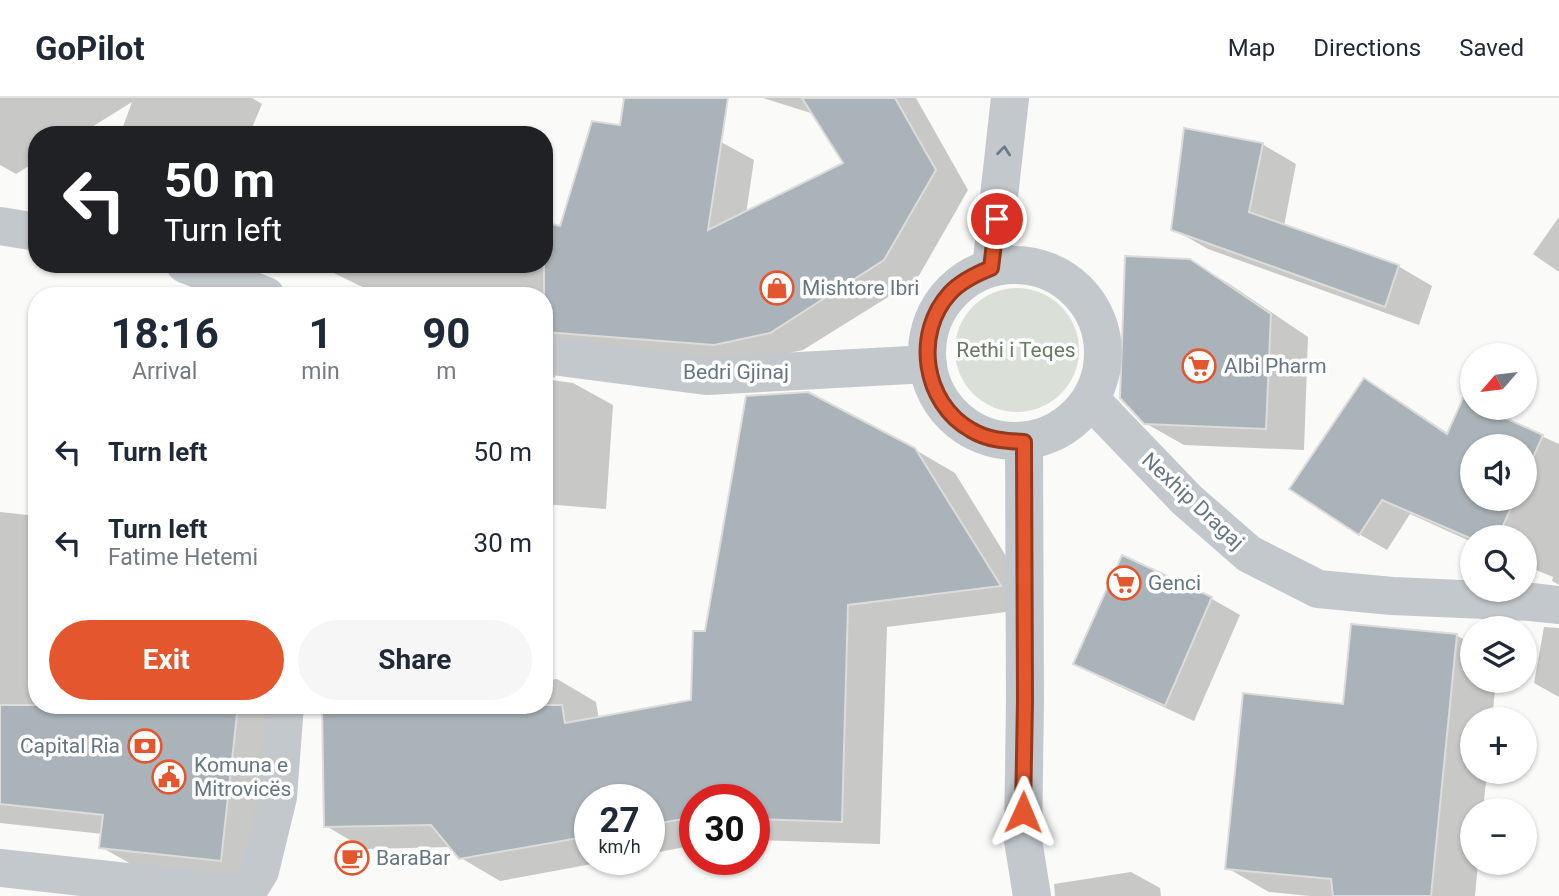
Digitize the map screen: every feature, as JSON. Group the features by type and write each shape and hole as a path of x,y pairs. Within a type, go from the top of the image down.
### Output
{"street":[{"path":"991,268 1010,98"},
{"path":"0,226 28,231"},
{"path":"1021,264 1051,272 1076,289 1094,312 1103,341 1102,372 1091,400 1073,421 1050,435 1024,442 996,440 971,430 950,413 934,391 928,364 928,339 935,315 949,294 968,278 991,268 1021,264"},
{"path":"208,273 243,287"},
{"name":"Bedri Gjinaj","path":"553,356 706,376 928,364"},
{"name":"Nexhip Dragaj","path":"1091,400 1187,500 1249,554 1318,589 1559,605"},
{"path":"1024,442 1023,840 1032,896"},
{"path":"0,868 217,892 239,892 252,884 260,871 278,797 284,714"}],"green space":[{"name":"Rethi i Teqes","path":"1017,288 1041,292 1061,306 1075,326 1079,350 1075,374 1061,394 1041,408 1017,412 993,408 973,394 959,374 955,350 959,326 973,306 993,292"}],"building":[{"path":"624,98 728,98 708,230 843,163 802,98 895,98 936,170 884,260 770,333 714,345 553,333 553,287 544,287 544,273 553,273 553,224 560,226 592,121 620,125"},
{"path":"1184,128 1263,143 1249,212 1399,265 1385,307 1171,230"},
{"path":"1125,256 1190,259 1271,314 1266,429 1144,424 1120,398"},
{"path":"1364,378 1447,434 1460,405 1460,420 1510,420 1543,435 1537,449 1537,434 1460,434 1460,511 1510,511 1503,525 1460,525 1460,534 1382,500 1359,535 1289,489"},
{"path":"808,392 915,448 1001,586 848,605 842,822 770,820 770,784 679,784 679,820 665,822 665,784 574,784 574,839 459,859 431,825 324,827 322,714 553,714 553,705 562,705 565,723 691,700 693,631 705,631 746,396"},
{"path":"1122,555 1212,597 1165,706 1073,664"},
{"path":"1351,624 1457,634 1431,896 1333,896 1331,879 1225,869 1243,693 1343,704"},
{"name":"Komuna e Mitrovicës","path":"0,705 28,705 28,714 237,714 221,861 99,848 103,815 0,804"}],"place":[{"name":"Mishtore Ibri","path":"777,288"},
{"name":"Albi Pharm","path":"1199,366"},
{"name":"Genci","path":"1124,583"},
{"name":"Capital Ria","path":"145,746"},
{"name":"Komuna e Mitrovicës","path":"169,777"},
{"name":"BaraBar","path":"352,858"}],"route":[{"path":"997,219 991,268 968,278 949,294 935,315 928,339 928,364 934,391 950,413 971,430 996,440 1024,442 1023,812"}]}
